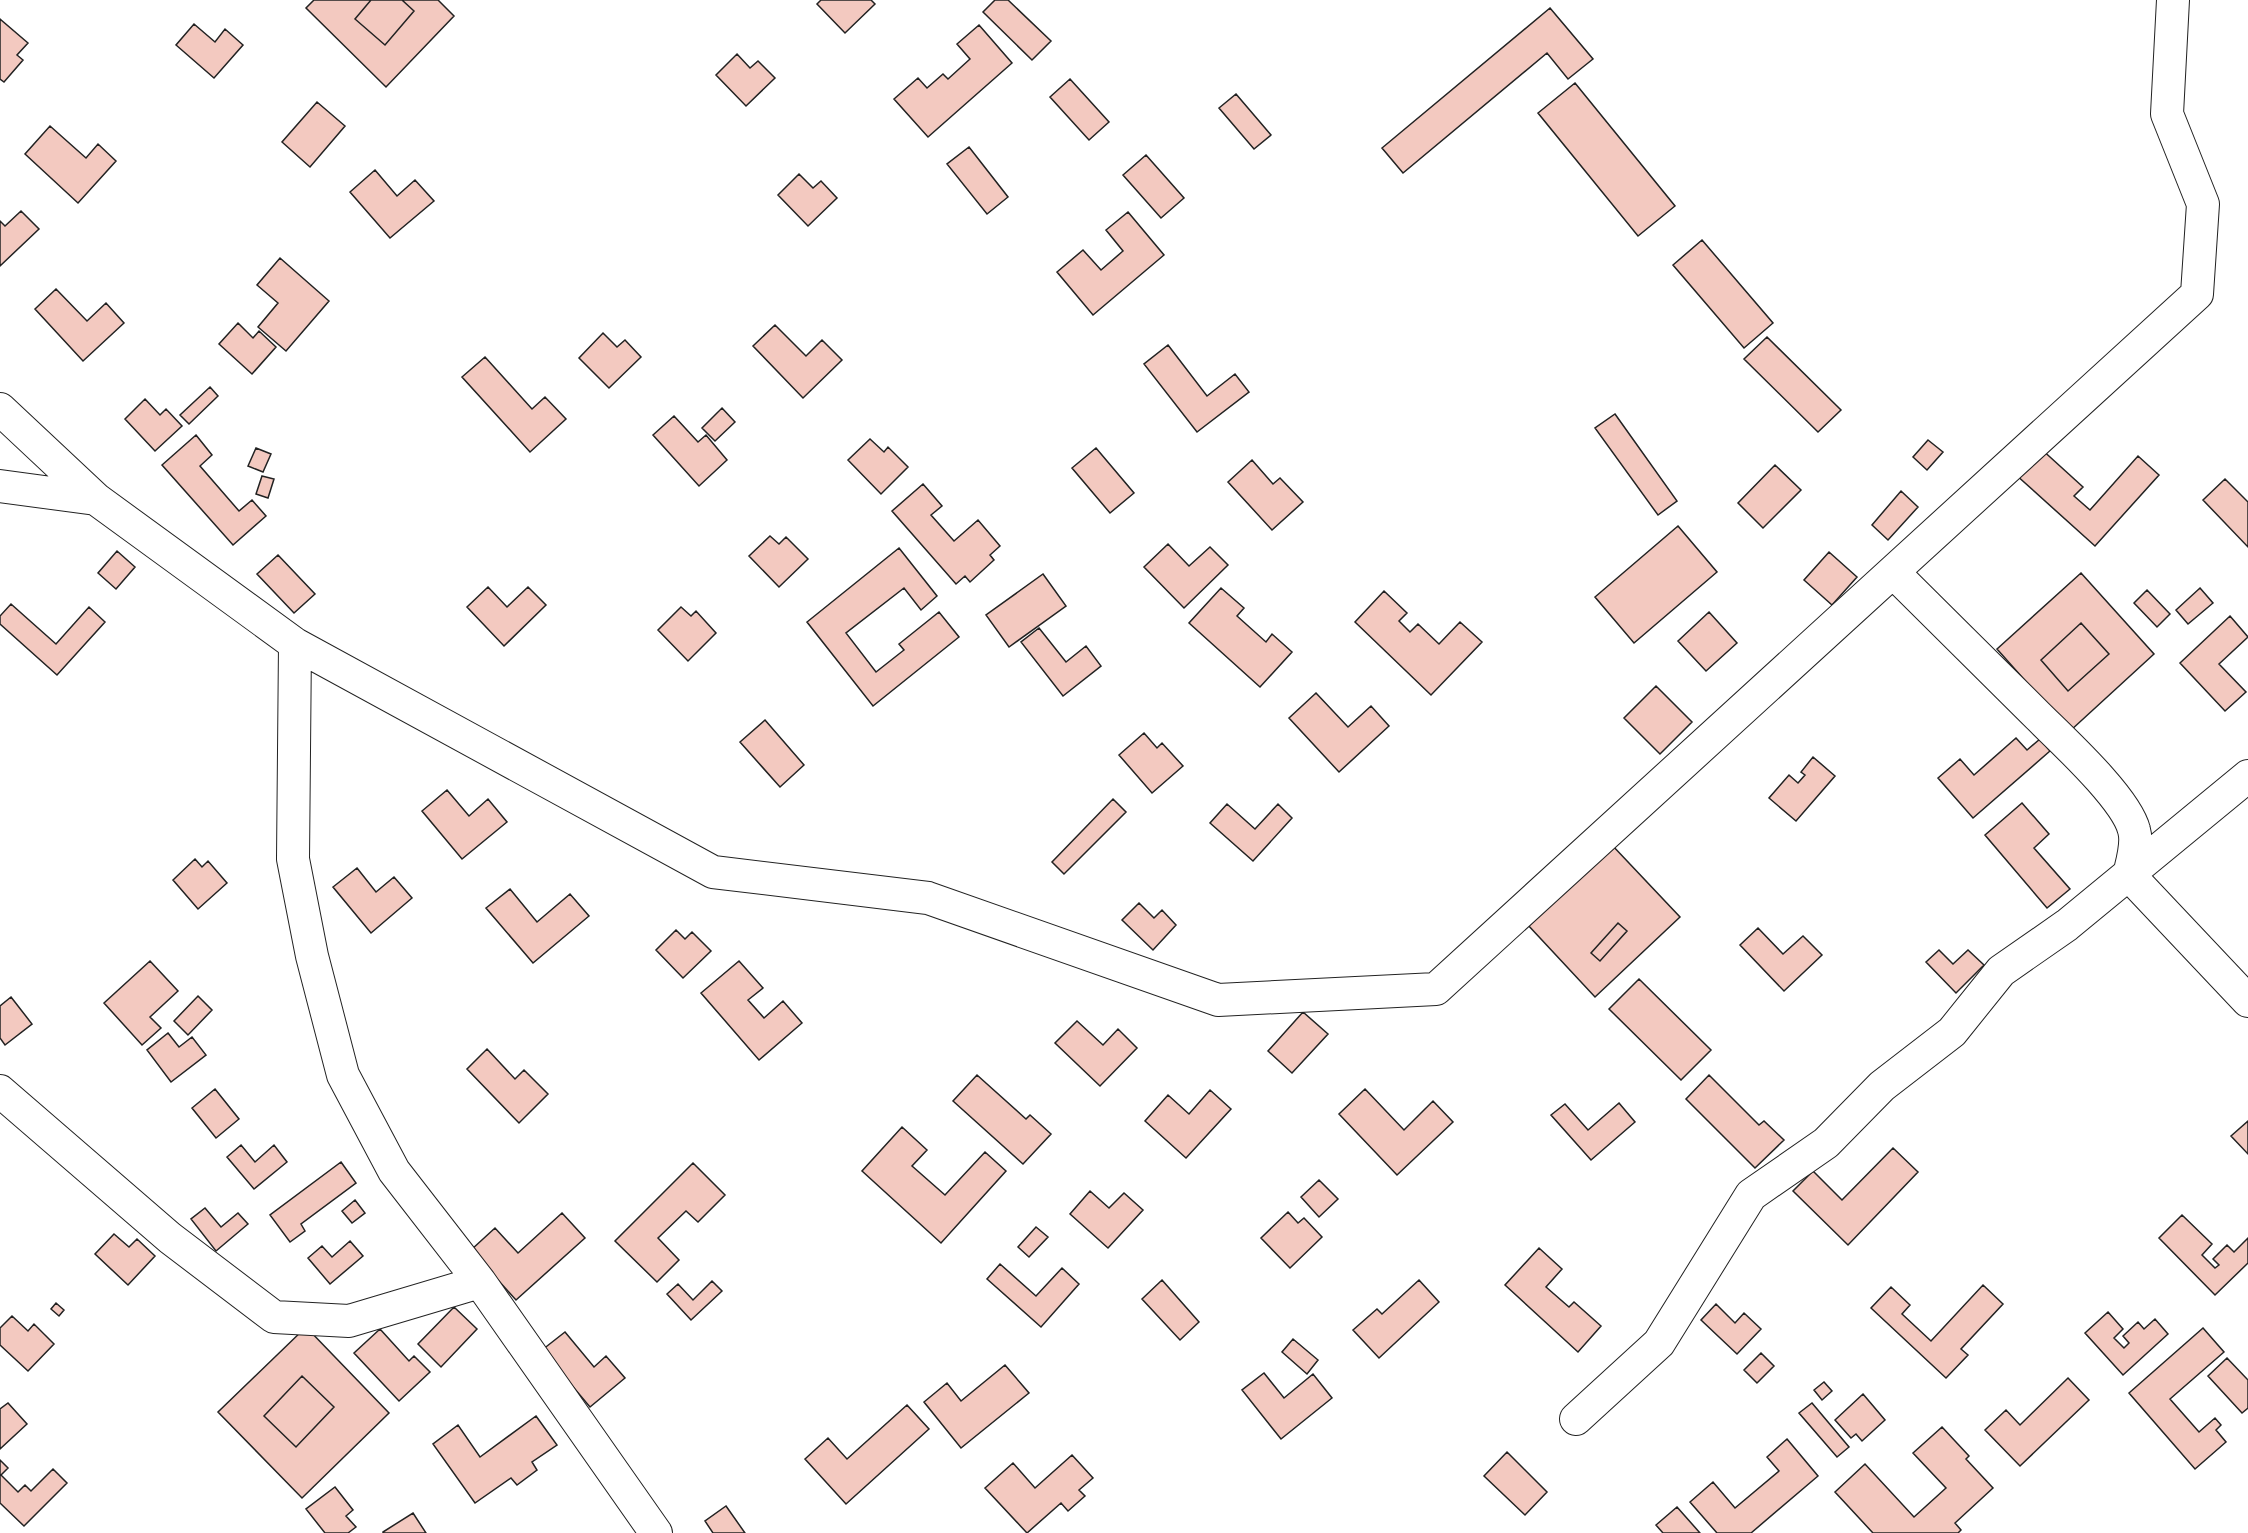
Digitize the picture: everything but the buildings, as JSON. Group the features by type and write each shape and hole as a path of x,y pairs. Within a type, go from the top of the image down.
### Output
{"street":[{"path":"0,409 96,499 295,644 713,872 928,898 1218,1000 1436,989 2197,294 2203,204 2167,114 2173,0"},
{"path":"0,486 96,499"},
{"path":"1893,572 2072,750 2114,795 2134,830 2134,848 2129,875"},
{"path":"295,644 293,859 312,956 343,1075 394,1171 480,1282 656,1533"},
{"path":"1576,1419 1659,1342 1751,1195 1826,1143 1882,1086 1952,1032 2001,971 2067,925 2248,776"},
{"path":"2129,875 2248,1001"},
{"path":"0,1091 170,1238 274,1317 349,1321 480,1282"}]}
